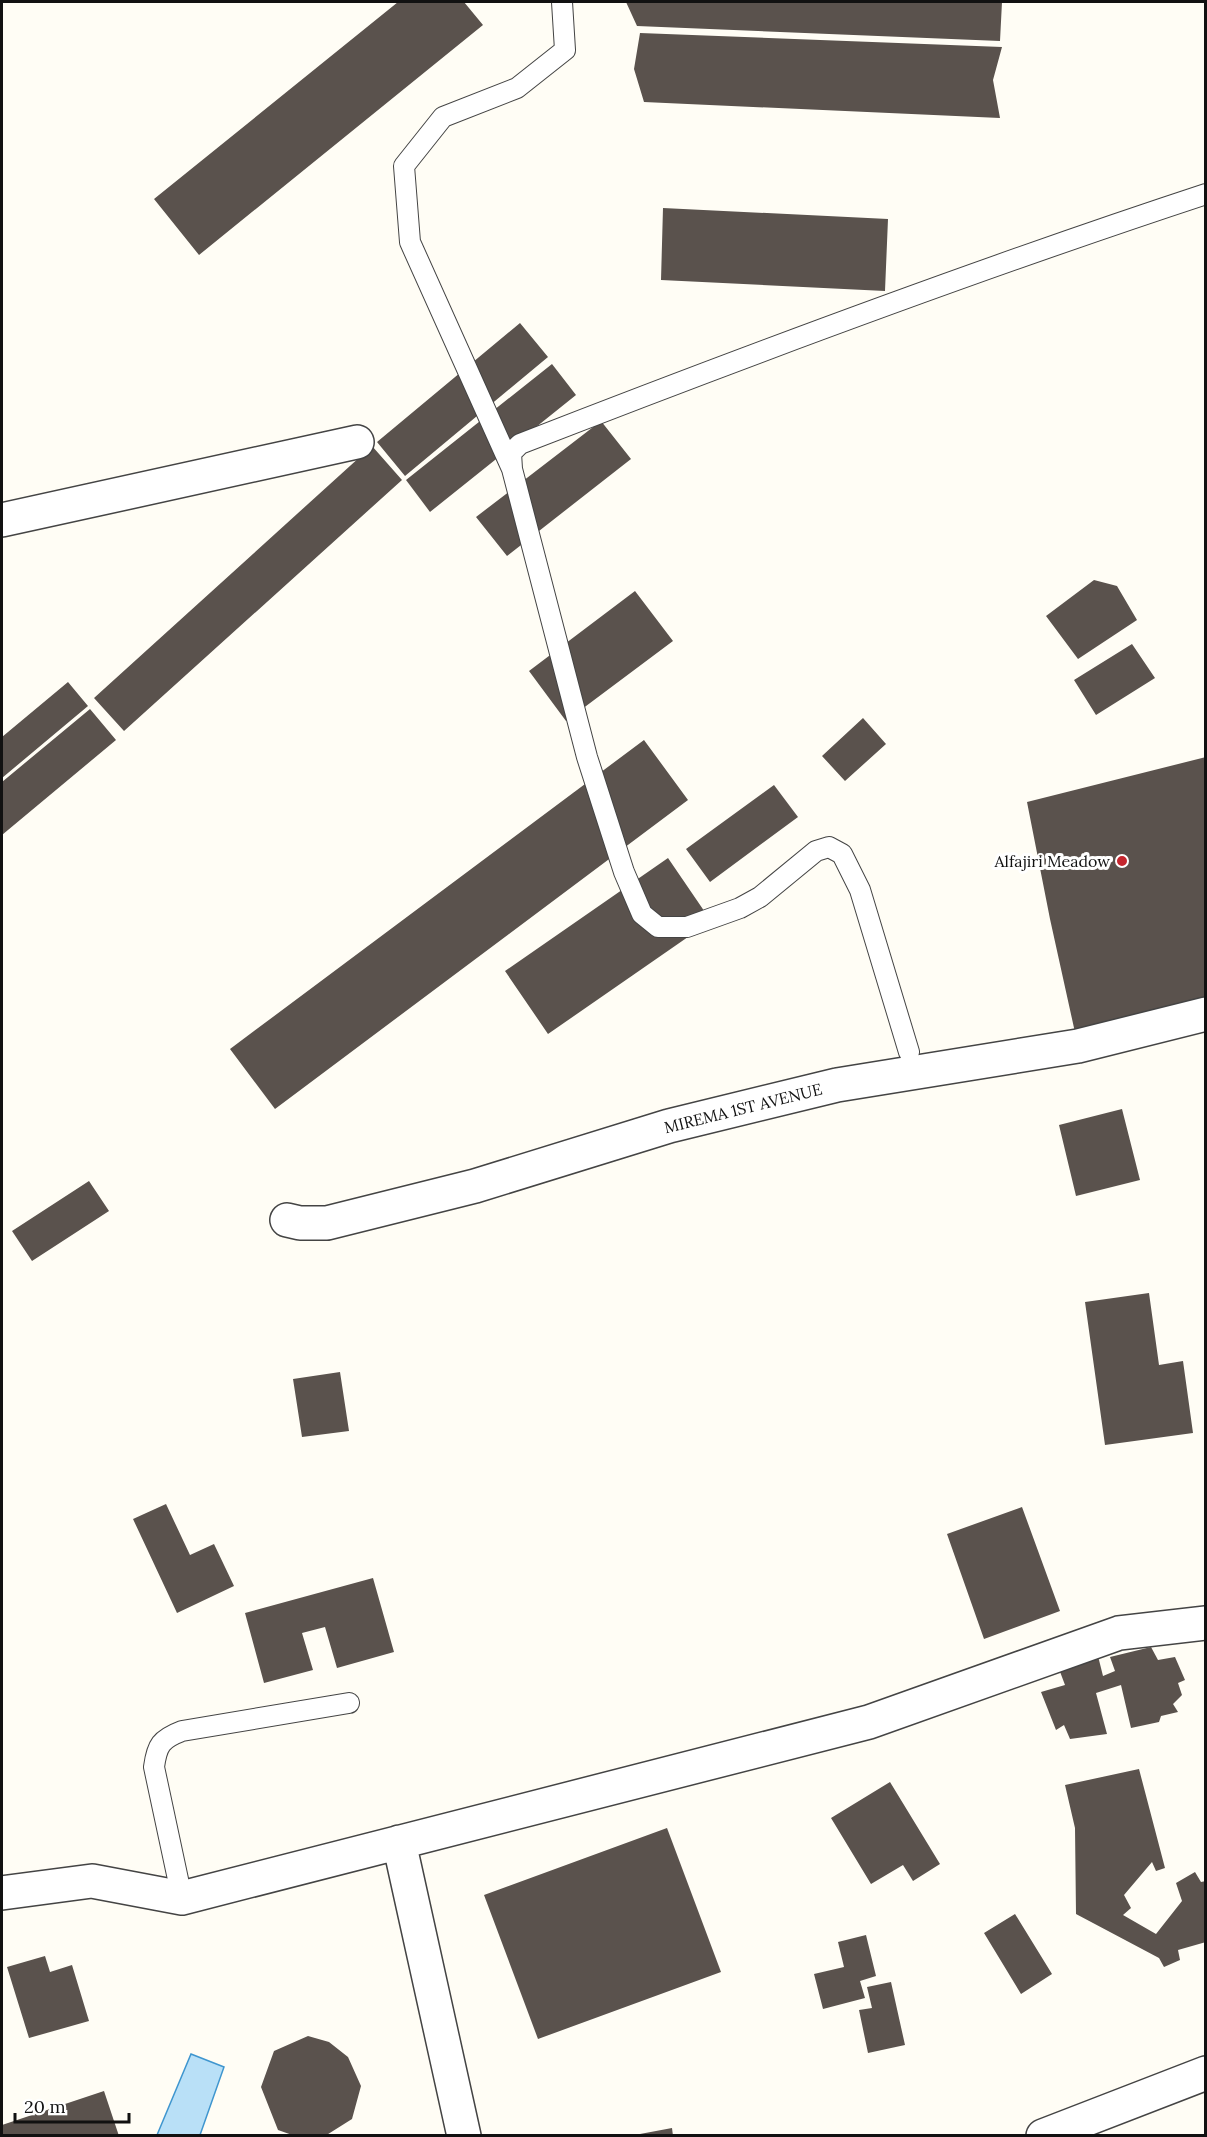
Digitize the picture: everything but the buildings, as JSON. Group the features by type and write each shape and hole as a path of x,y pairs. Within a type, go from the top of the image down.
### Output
{"street":[{"path":"2,520 357,442"},
{"name":"MIREMA 1ST AVENUE","path":"287,1220 300,1223 327,1223 475,1186 669,1126 837,1085 1078,1046 1206,1014"},
{"path":"2,1893 92,1881 182,1898 869,1722 1119,1632 1206,1623"},
{"path":"399,1842 464,2136"},
{"path":"1042,2136 1206,2073"}],"lane":[{"path":"562,2 566,50 517,88 443,117 404,166 410,243 512,469 587,757 624,872 642,914 658,927 687,927 740,908 760,897 816,851 829,847 842,854 860,890 909,1052"},
{"path":"512,469 511,453 519,444 1066,240 1206,194"},
{"path":"182,1898 154,1767 156,1752 165,1737 182,1731 349,1702"}],"water":[{"path":"191,2054 224,2067 200,2135 157,2135"}],"place":[{"name":"Alfajiri Meadow","path":"1122,861"}]}
